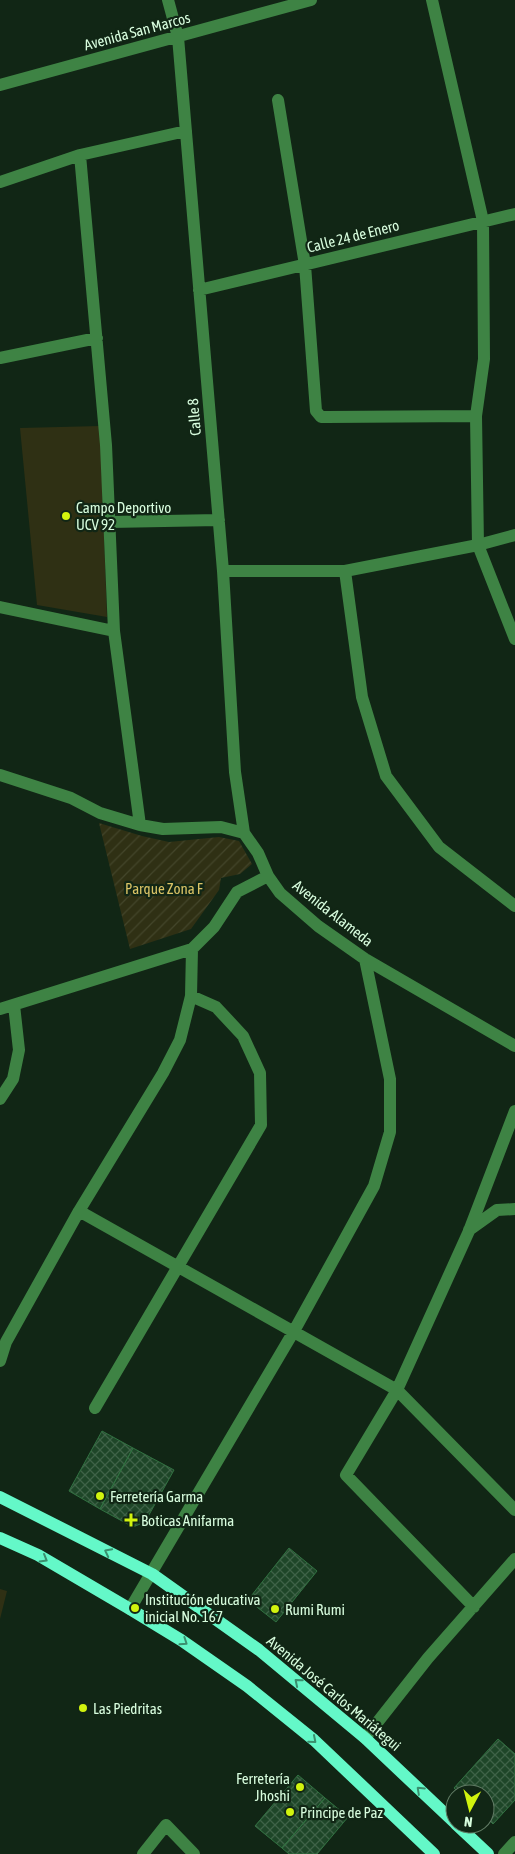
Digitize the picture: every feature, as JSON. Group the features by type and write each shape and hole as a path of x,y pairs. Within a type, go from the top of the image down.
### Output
{"main road":[{"name":"Avenida José Carlos Mariátegui","path":"0,1498 152,1574 259,1650 365,1738 445,1814"},
{"path":"0,1538 38,1555 130,1609 181,1640 247,1686 314,1740 434,1854"},
{"name":"Avenida José Carlos Mariátegui","path":"467,1834 488,1854"}],"street":[{"name":"Calle 8","path":"168,0 178,37 224,571 235,772 244,833"},
{"name":"Avenida San Marcos","path":"0,85 178,37 278,4 311,0"},
{"path":"432,0 483,221 484,359 476,416 478,545 515,639"},
{"path":"278,100 305,265 316,411 321,417 476,416"},
{"path":"0,182 80,155 186,131"},
{"path":"80,155 106,445 114,631 140,825"},
{"name":"Calle 24 de Enero","path":"199,290 515,214"},
{"path":"0,358 97,338"},
{"path":"109,522 219,520"},
{"path":"224,571 345,571 478,545 515,535"},
{"path":"345,571 362,697 386,776 439,847 515,906"},
{"path":"0,607 114,631"},
{"path":"0,775 71,798 100,813 140,825 163,829 221,827 244,833"},
{"name":"Avenida Alameda","path":"244,833 258,853 268,876 280,893 312,921 365,959 515,1046"},
{"path":"0,1009 192,949 214,928 237,892 268,876"},
{"path":"0,1361 6,1342 79,1212 163,1073 180,1040 191,996 192,949"},
{"path":"130,1609 294,1331 374,1186 390,1132 390,1080 365,959"},
{"path":"95,1408 261,1126 260,1073 242,1036 216,1008 191,996"},
{"path":"0,1099 13,1079 19,1050 14,1005"},
{"path":"474,1607 346,1475 397,1390 469,1231 515,1111"},
{"path":"469,1231 497,1210 515,1209"},
{"path":"79,1212 397,1390 515,1510"},
{"path":"365,1738 428,1658 515,1559"},
{"path":"143,1854 166,1825 194,1854"},
{"path":"504,1854 515,1842"}],"green space":[{"name":"Campo Deportivo UCV 92","path":"100,426 107,617 37,605 20,428"},
{"name":"Parque Zona F","path":"99,823 169,842 219,837 239,841 252,864 240,874 221,878 219,890 191,929 130,949"},
{"path":"0,1589 7,1591 0,1619"}],"building":[{"path":"102,1431 133,1448 100,1509 69,1491"},
{"path":"133,1448 174,1470 145,1522 133,1527 100,1509"},
{"path":"289,1548 317,1571 276,1622 248,1600"},
{"path":"498,1739 515,1754 515,1800 495,1822 495,1784 458,1784"},
{"name":"Principe de Paz","path":"298,1775 325,1798 282,1848 255,1826"},
{"path":"325,1798 348,1817 317,1854 289,1854 282,1848"}],"place":[{"name":"Campo Deportivo UCV 92","path":"66,516"},
{"name":"Ferretería Garma","path":"100,1496"},
{"name":"Boticas Anifarma","path":"131,1520"},
{"name":"Institución educativa inicial No. 167","path":"135,1608"},
{"name":"Rumi Rumi","path":"275,1609"},
{"name":"Las Piedritas","path":"83,1708"},
{"name":"Ferretería Jhoshi","path":"300,1787"},
{"name":"Principe de Paz","path":"290,1812"}]}
